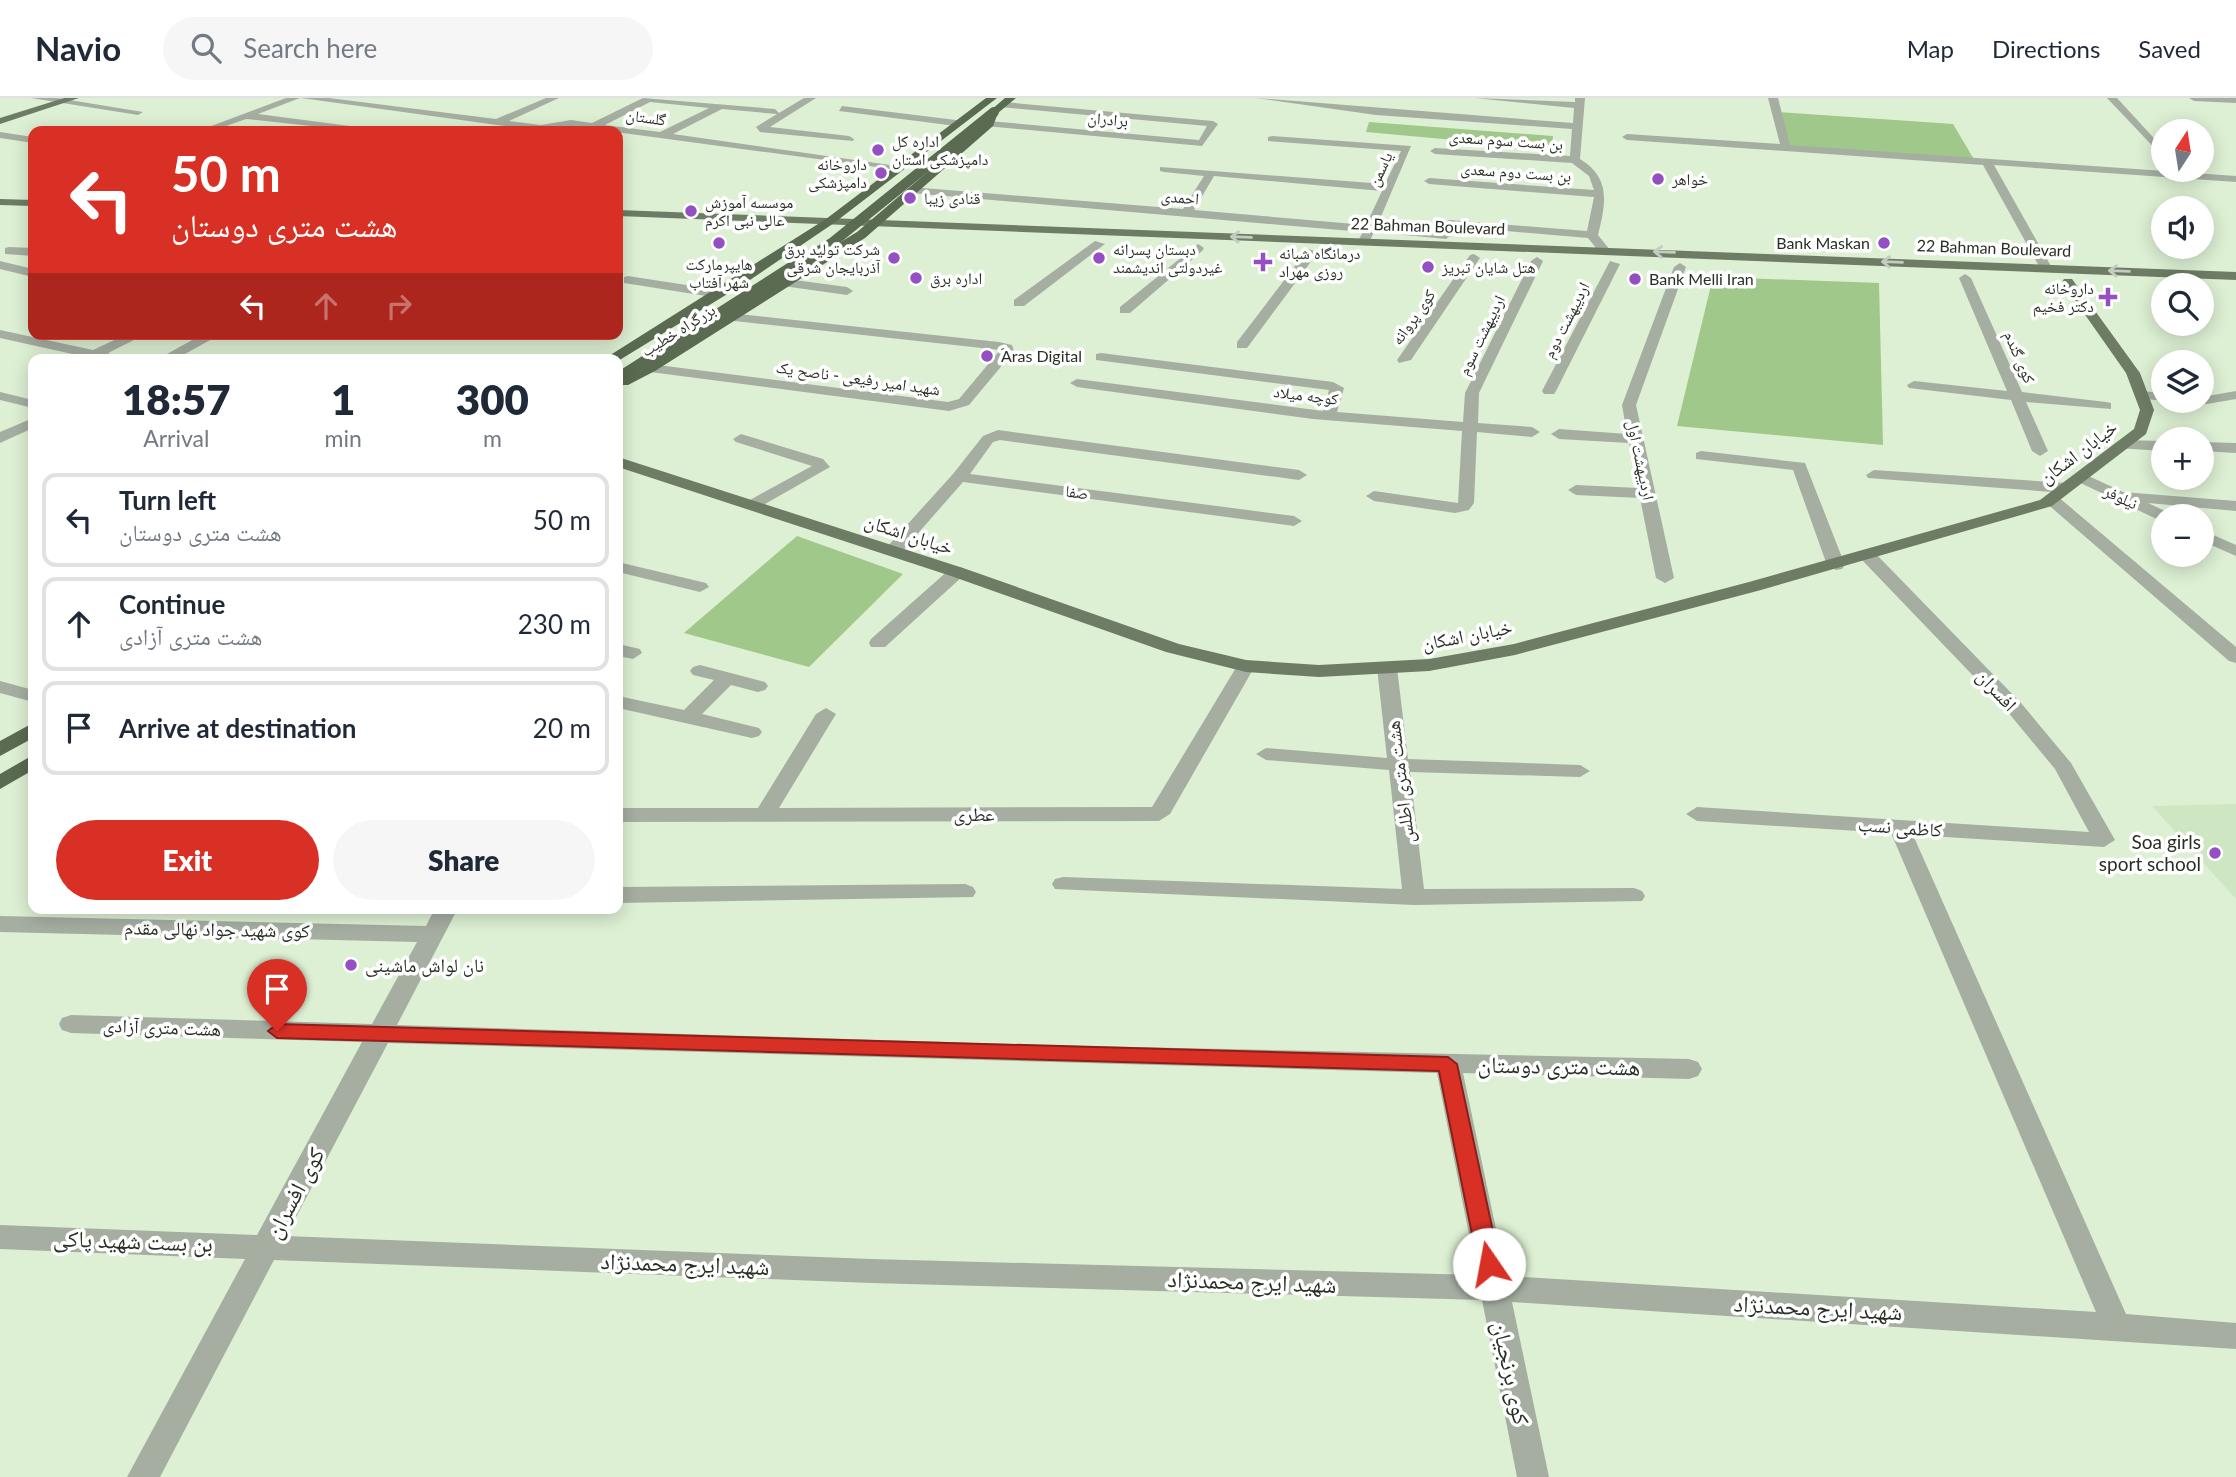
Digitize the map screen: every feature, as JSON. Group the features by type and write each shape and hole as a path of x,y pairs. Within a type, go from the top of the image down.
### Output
{"highway":[{"path":"623,362 820,240 992,98"},
{"path":"623,379 833,242 999,110"},
{"name":"بزرگراه خطیب","path":"623,380 650,368 861,235 999,110"},
{"name":"بزرگراه خطیب","path":"619,354 813,233 956,123 977,111"},
{"path":"874,187 911,190"},
{"path":"765,265 769,270 781,273 806,271"},
{"path":"743,279 766,274 779,275 786,280 784,284"},
{"path":"0,750 28,732"},
{"path":"0,783 28,766"}],"main road":[{"path":"0,121 74,98"},
{"path":"0,190 28,191"},
{"path":"0,202 28,203"},
{"name":"22 Bahman Boulevard","path":"623,213 875,223 1367,235 1604,250 2236,276"},
{"name":"22 Bahman Boulevard","path":"623,226 2151,285"},
{"name":"خیابان اشکان","path":"623,464 957,572 1173,648 1246,666 1319,671 1429,665 1515,649 1836,565 2046,503 2141,431 2147,410 2133,373 2068,282"},
{"path":"2214,287 2236,288"}],"street":[{"path":"36,98 138,112"},
{"path":"217,126 295,98"},
{"name":"گلستان","path":"306,98 529,126"},
{"path":"357,104 373,98"},
{"path":"497,122 554,98"},
{"path":"734,144 811,98"},
{"path":"1261,98 1376,112 1576,126"},
{"path":"1480,98 1580,101 1575,160 1591,168 1600,194 1592,235 1604,250"},
{"path":"1773,98 1786,148"},
{"path":"2112,98 2151,141"},
{"path":"2194,98 2236,100"},
{"path":"594,126 649,99 775,112"},
{"path":"396,109 414,102"},
{"path":"662,135 721,106"},
{"path":"842,109 956,123"},
{"name":"برادران","path":"999,110 1213,124 1202,143 999,110"},
{"path":"245,116 332,126"},
{"name":"گلستان","path":"553,126 566,123 594,126"},
{"path":"760,129 849,139"},
{"name":"گلستان","path":"623,130 899,167"},
{"path":"0,135 28,139"},
{"path":"1627,137 2151,170"},
{"name":"یاسمن","path":"1272,139 1407,148 1367,235"},
{"name":"بن بست سوم سعدی","path":"1435,150 1575,160"},
{"path":"1986,161 2046,268"},
{"path":"1164,169 1389,188"},
{"path":"1186,214 1211,173"},
{"path":"2214,176 2236,179"},
{"name":"بن بست دوم سعدی","path":"1429,181 1600,194"},
{"name":"احمدی","path":"911,190 1186,214 1367,235 1447,229 1592,235"},
{"path":"1019,303 1099,244"},
{"path":"1125,310 1198,248"},
{"path":"9,251 28,252"},
{"path":"1242,345 1312,252"},
{"name":"کوی پروانه","path":"1404,360 1474,258"},
{"name":"اردیبهشت سوم","path":"1374,496 1463,507 1466,503 1472,393 1537,261"},
{"name":"اردیبهشت دوم","path":"1549,391 1614,264"},
{"path":"0,265 28,272"},
{"name":"اردیبهشت اول","path":"1665,578 1629,405 1680,267"},
{"name":"کوی گندم","path":"1965,278 2040,451"},
{"path":"628,280 719,294"},
{"path":"784,284 847,291"},
{"name":"شهید امیر رفیعی - ناصح یک","path":"650,368 949,408 964,402 1007,351 1007,348 999,346 730,317"},
{"path":"0,334 28,337"},
{"path":"0,349 28,338"},
{"path":"43,340 95,354 126,340"},
{"path":"174,354 202,340"},
{"path":"1101,357 1337,387 1329,416"},
{"path":"1113,387 1131,361"},
{"name":"کوچه میلاد","path":"1077,383 1329,416 1532,432"},
{"path":"1914,385 2106,406"},
{"path":"2141,395 2151,396"},
{"path":"2214,399 2236,395"},
{"path":"0,396 28,403"},
{"path":"0,438 28,425"},
{"path":"1559,434 1636,439"},
{"path":"893,551 959,477 988,439 998,435 1299,475"},
{"path":"741,439 817,462 822,467 754,504"},
{"path":"2122,445 2151,446"},
{"path":"2214,447 2236,448"},
{"path":"1701,456 1799,466 1836,565"},
{"path":"1874,475 2066,488 2236,657"},
{"name":"صفا","path":"959,477 1294,521"},
{"name":"نیلوفر","path":"2066,488 2118,496 2151,511"},
{"path":"1576,490 1647,493"},
{"path":"2118,496 2236,506"},
{"path":"2214,541 2236,551"},
{"name":"افسران","path":"1868,556 2014,706 2064,768 2104,840"},
{"path":"623,568 700,587"},
{"path":"878,643 957,572"},
{"name":"عطری","path":"623,815 1159,814 1246,666"},
{"name":"هشت متری اطلس","path":"1387,668 1413,897"},
{"path":"700,670 758,686"},
{"path":"688,717 727,678"},
{"path":"0,687 28,695"},
{"path":"623,703 752,732"},
{"path":"764,814 826,713"},
{"path":"1266,754 1398,765 1580,771"},
{"name":"کاظمی نسب","path":"1697,814 2104,840"},
{"path":"1899,827 2117,1326"},
{"path":"1063,884 1413,897 1634,896"},
{"path":"623,895 965,892"},
{"name":"کوی افسران","path":"143,1477 444,914"},
{"name":"کوی شهید جواد نهالی مقدم","path":"0,924 434,934"},
{"name":"هشت متری آزادی","path":"71,1024 380,1034"},
{"name":"هشت متری دوستان","path":"380,1034 1689,1069"},
{"name":"کوی برنجیان","path":"1448,1064 1533,1477"},
{"name":"بن بست شهید پاکى","path":"0,1237 266,1246"},
{"name":"شهید ایرج محمدنژاد","path":"266,1246 871,1271 1494,1289 2117,1326 2236,1336"}],"shaded area":[{"name":"Soa girls sport school","path":"2236,804 2236,899 2152,806"}],"green space":[{"path":"1778,112 1953,124 1975,161 1790,148"},
{"path":"1369,122 1553,136 1552,149 1366,132"},
{"path":"1713,277 1879,283 1883,445 1677,426"},
{"path":"797,536 903,574 809,667 684,633"}],"place":[{"name":"اداره کل دامپزشکی استان","path":"878,150"},
{"name":"داروخانه دامپزشکی","path":"881,173"},
{"name":"خواهر","path":"1658,179"},
{"name":"قنادی زیبا","path":"910,198"},
{"name":"موسسه آموزش عالی نبی اکرم","path":"691,211"},
{"name":"هایپرمارکت شهر آفتاب","path":"719,243"},
{"name":"Bank Maskan","path":"1884,243"},
{"name":"شرکت تولید برق آذربایجان شرقی","path":"894,258"},
{"name":"دبستان پسرانه غیردولتی اندیشمند","path":"1099,258"},
{"name":"درمانگاه شبانه روزی مهراد","path":"1263,262"},
{"name":"هتل شایان تبریز","path":"1428,267"},
{"name":"اداره برق","path":"916,278"},
{"name":"Bank Melli Iran","path":"1635,279"},
{"name":"داروخانه دکتر فخیم","path":"2108,297"},
{"name":"َAras Digital","path":"987,356"},
{"name":"Soa girls sport school","path":"2215,853"},
{"name":"نان لواش ماشینی","path":"351,965"}],"route":[{"path":"277,1031 1012,1054 1448,1064 1489,1264"}]}
